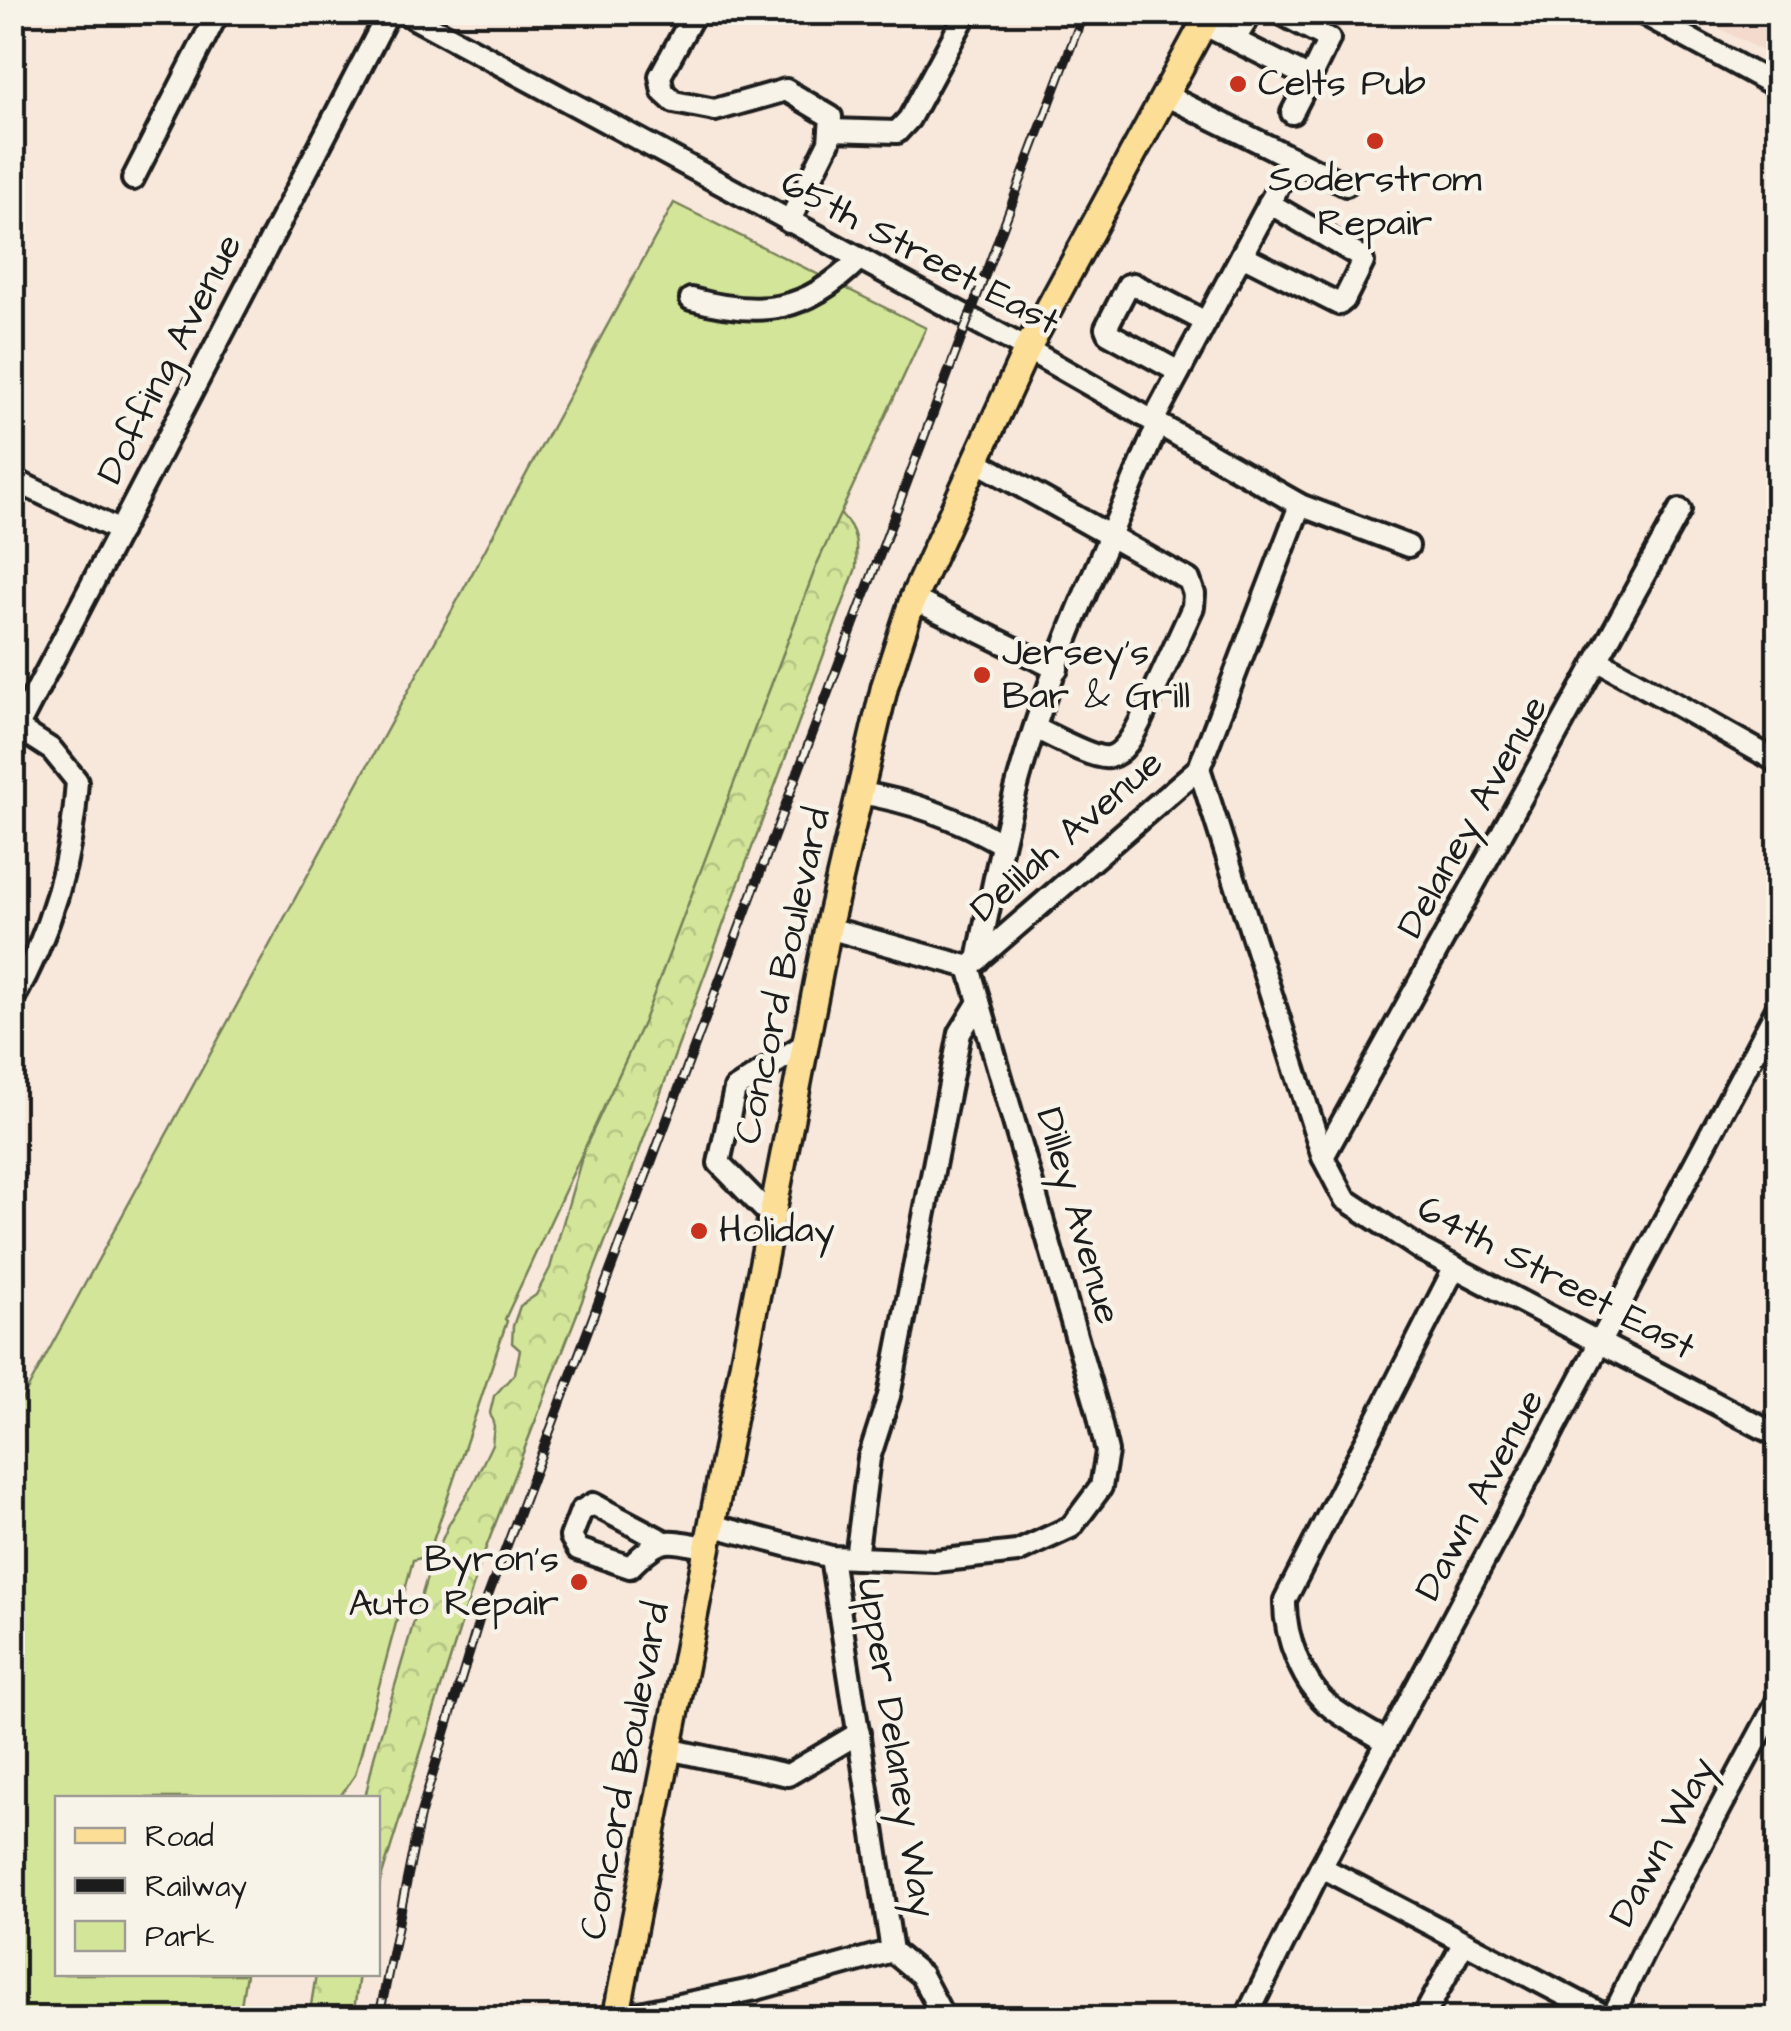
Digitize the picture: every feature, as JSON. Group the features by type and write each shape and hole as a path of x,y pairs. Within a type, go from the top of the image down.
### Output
{"main road":[{"name":"Concord Boulevard","path":"616,2018 828,928 885,685 914,600 1027,349 1207,18"}],"street":[{"path":"133,179 218,12"},
{"name":"Doffing Avenue","path":"15,733 389,12"},
{"name":"65th Street East","path":"403,12 1027,349 1300,504 1408,546"},
{"path":"695,12 660,76 663,92 674,102 715,110 786,90 831,117 829,142 789,222"},
{"path":"830,130 897,132 909,119 966,12"},
{"path":"1235,39 1252,12"},
{"path":"1278,12 1329,40 1292,113"},
{"path":"1640,12 1778,87"},
{"path":"1207,18 1235,39 1310,78"},
{"path":"1165,95 1346,186"},
{"path":"973,963 1035,728 1155,422 1293,159"},
{"path":"1242,255 1339,304 1344,300 1363,262 1361,257 1269,203"},
{"path":"692,299 744,310 798,304 837,281 858,260"},
{"path":"1179,372 1108,333 1106,328 1128,285 1133,284 1206,322"},
{"path":"976,461 1189,580 1194,594 1193,607 1132,738 1118,753 1102,757 1035,728"},
{"path":"12,479 120,531"},
{"name":"Delilah Avenue","path":"828,928 973,963 1199,768 1300,504"},
{"name":"Delaney Avenue","path":"1324,1157 1680,510"},
{"path":"914,600 1057,669"},
{"path":"1599,661 1778,762"},
{"path":"12,1001 52,912 74,821 77,781 52,750 15,733"},
{"name":"64th Street East","path":"1199,768 1324,1157 1344,1199 1422,1250 1778,1436"},
{"path":"860,793 900,800 947,816 1002,844"},
{"name":"Dilley Avenue","path":"856,1558 935,1562 1017,1552 1071,1527 1100,1487 1106,1452 1097,1408 979,1002 973,963"},
{"path":"663,1541 709,1536 856,1558 868,1458 890,1396 960,1033 979,1002"},
{"name":"Dawn Avenue","path":"1246,2018 1321,1866 1778,1007"},
{"path":"771,1216 719,1163 736,1089 805,1044"},
{"path":"1387,1742 1332,1708 1317,1694 1288,1635 1285,1600 1455,1268"},
{"name":"Upper Delaney Way","path":"831,1557 892,1951"},
{"name":"Dawn Way","path":"1610,2018 1778,1700"},
{"path":"668,1749 788,1774 859,1733"},
{"path":"1321,1866 1610,2018"},
{"path":"1424,2018 1464,1942"},
{"path":"616,2018 756,1989 892,1951 921,1975 944,2018"}],"shaded area":[{"path":"1690,13 1778,13 1778,59"}],"green space":[{"path":"674,203 926,328 817,564 643,1023 505,1319 428,1556 413,1560 355,1775 340,1796 55,1796 55,1976 246,1976 239,2018 13,2018 13,1416"},
{"path":"840,514 850,526 855,538 856,568 612,1224 482,1558 380,1882 380,1796 365,1796 430,1567 492,1444 494,1426 490,1413 494,1396 515,1373 520,1350 512,1343 520,1306 536,1295 550,1268 585,1147 643,1022 824,522"},
{"path":"316,1976 359,1976 353,2018 309,2018"}],"railway":[{"path":"379,2018 420,1816 480,1617 1084,12"}],"place":[{"name":"Celts Pub","path":"1238,84"},
{"name":"Soderstrom Repair","path":"1375,141"},
{"name":"Jersey's Bar & Grill","path":"982,675"},
{"name":"Holiday","path":"699,1231"},
{"name":"Byron's Auto Repair","path":"579,1582"}]}
